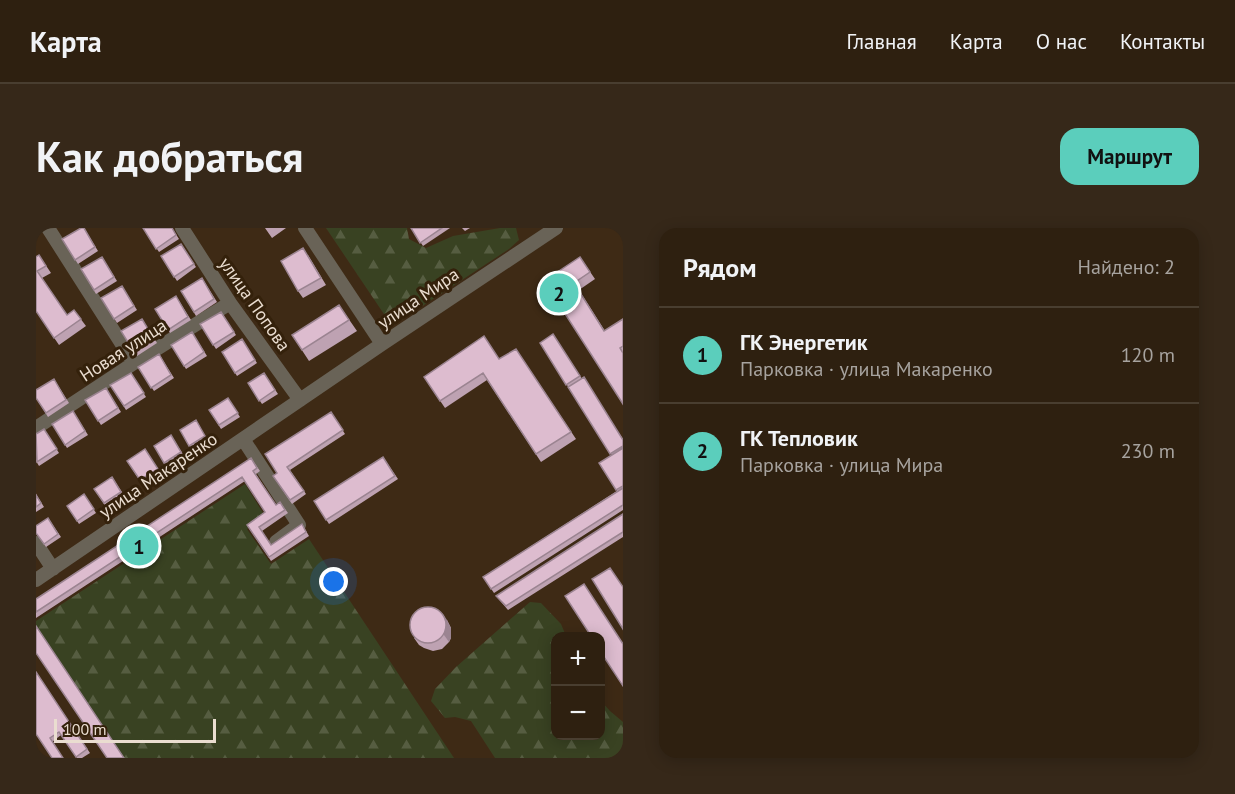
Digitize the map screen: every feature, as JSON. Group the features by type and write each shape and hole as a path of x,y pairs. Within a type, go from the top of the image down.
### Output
{"street":[{"path":"48,228 134,363"},
{"name":"улица Попова","path":"182,228 230,303 300,400"},
{"path":"304,228 382,344"},
{"name":"улица Мира","path":"300,400 556,228"},
{"name":"Новая улица","path":"36,428 230,303"},
{"name":"улица Макаренко","path":"36,580 300,400"},
{"path":"243,439 299,525 276,542"},
{"path":"36,543 53,569"}],"green space":[{"path":"326,228 407,228 409,239 426,248 453,236 500,228 516,228 519,240 509,249 392,326"},
{"path":"245,484 265,516 247,529 271,564 309,539 454,758 122,758 36,630 36,621"},
{"path":"530,602 541,603 561,624 564,632 551,632 551,740 605,740 605,705 623,722 623,758 495,758 471,721 455,717 445,718 431,701 435,689 456,667"}],"building":[{"path":"84,228 95,247 75,260 62,239"},
{"path":"143,228 172,228 176,235 156,249"},
{"path":"411,228 442,228 420,243"},
{"path":"181,244 194,264 174,277 161,256"},
{"path":"303,248 321,278 298,291 281,261"},
{"path":"39,255 46,266 37,271 67,315 74,310 81,319 54,338 36,311 36,257"},
{"path":"102,257 114,277 94,290 81,269"},
{"path":"580,257 590,272 574,283 604,331 623,319 623,346 620,348 623,353 623,404 544,281"},
{"path":"202,278 214,299 194,312 181,291"},
{"path":"122,286 134,306 114,319 101,298"},
{"path":"176,296 188,317 168,330 155,309"},
{"path":"339,305 349,320 302,350 292,335"},
{"path":"221,312 234,332 213,345 200,324"},
{"path":"142,319 154,339 134,352 121,331"},
{"path":"192,332 204,352 184,366 171,345"},
{"path":"553,334 580,376 566,385 540,343"},
{"path":"484,336 499,359 516,349 571,432 536,454 483,373 440,401 424,377"},
{"path":"242,339 255,360 235,373 222,352"},
{"path":"159,354 171,375 151,388 138,367"},
{"path":"131,373 144,393 124,406 110,385"},
{"path":"264,373 275,390 259,401 248,383"},
{"path":"584,377 623,440 623,446 610,454 568,387"},
{"path":"54,379 66,400 46,413 36,398 36,390"},
{"path":"106,388 118,408 98,421 85,400"},
{"path":"228,398 238,413 219,425 209,410"},
{"path":"73,411 85,431 65,445 52,424"},
{"path":"331,412 343,430 287,467 304,491 290,500 273,476 277,473 265,454"},
{"path":"196,420 205,436 189,446 180,430"},
{"path":"44,429 57,449 37,462 36,434"},
{"path":"171,435 181,452 164,463 154,446"},
{"path":"623,448 623,486 616,490 599,463"},
{"path":"145,449 158,469 140,480 127,461"},
{"path":"383,457 395,476 326,520 314,501"},
{"path":"251,458 257,468 253,471 276,505 280,502 285,510 259,527 271,545 302,524 306,532 269,557 247,525 265,512 242,477 36,612 36,599"},
{"path":"112,477 121,492 104,503 94,489"},
{"path":"623,488 623,505 491,589 483,577"},
{"path":"84,494 94,509 77,521 67,506"},
{"path":"36,495 41,503 36,507"},
{"path":"623,514 623,532 506,606 496,596"},
{"path":"48,518 58,534 44,544 36,533 36,526"},
{"path":"610,568 623,587 623,629 592,579"},
{"path":"584,584 623,644 623,686 605,659 605,632 588,632 565,596"},
{"path":"428,607 441,612 446,625 441,638 428,643 415,638 410,625 415,612"},
{"path":"36,626 124,758 107,758 36,653"},
{"path":"36,672 87,749 76,757 59,732 50,738 63,758 52,758 36,734"}],"place":[{"name":"ГК Тепловик","path":"559,293"},
{"name":"ГК Энергетик","path":"139,546"}]}
